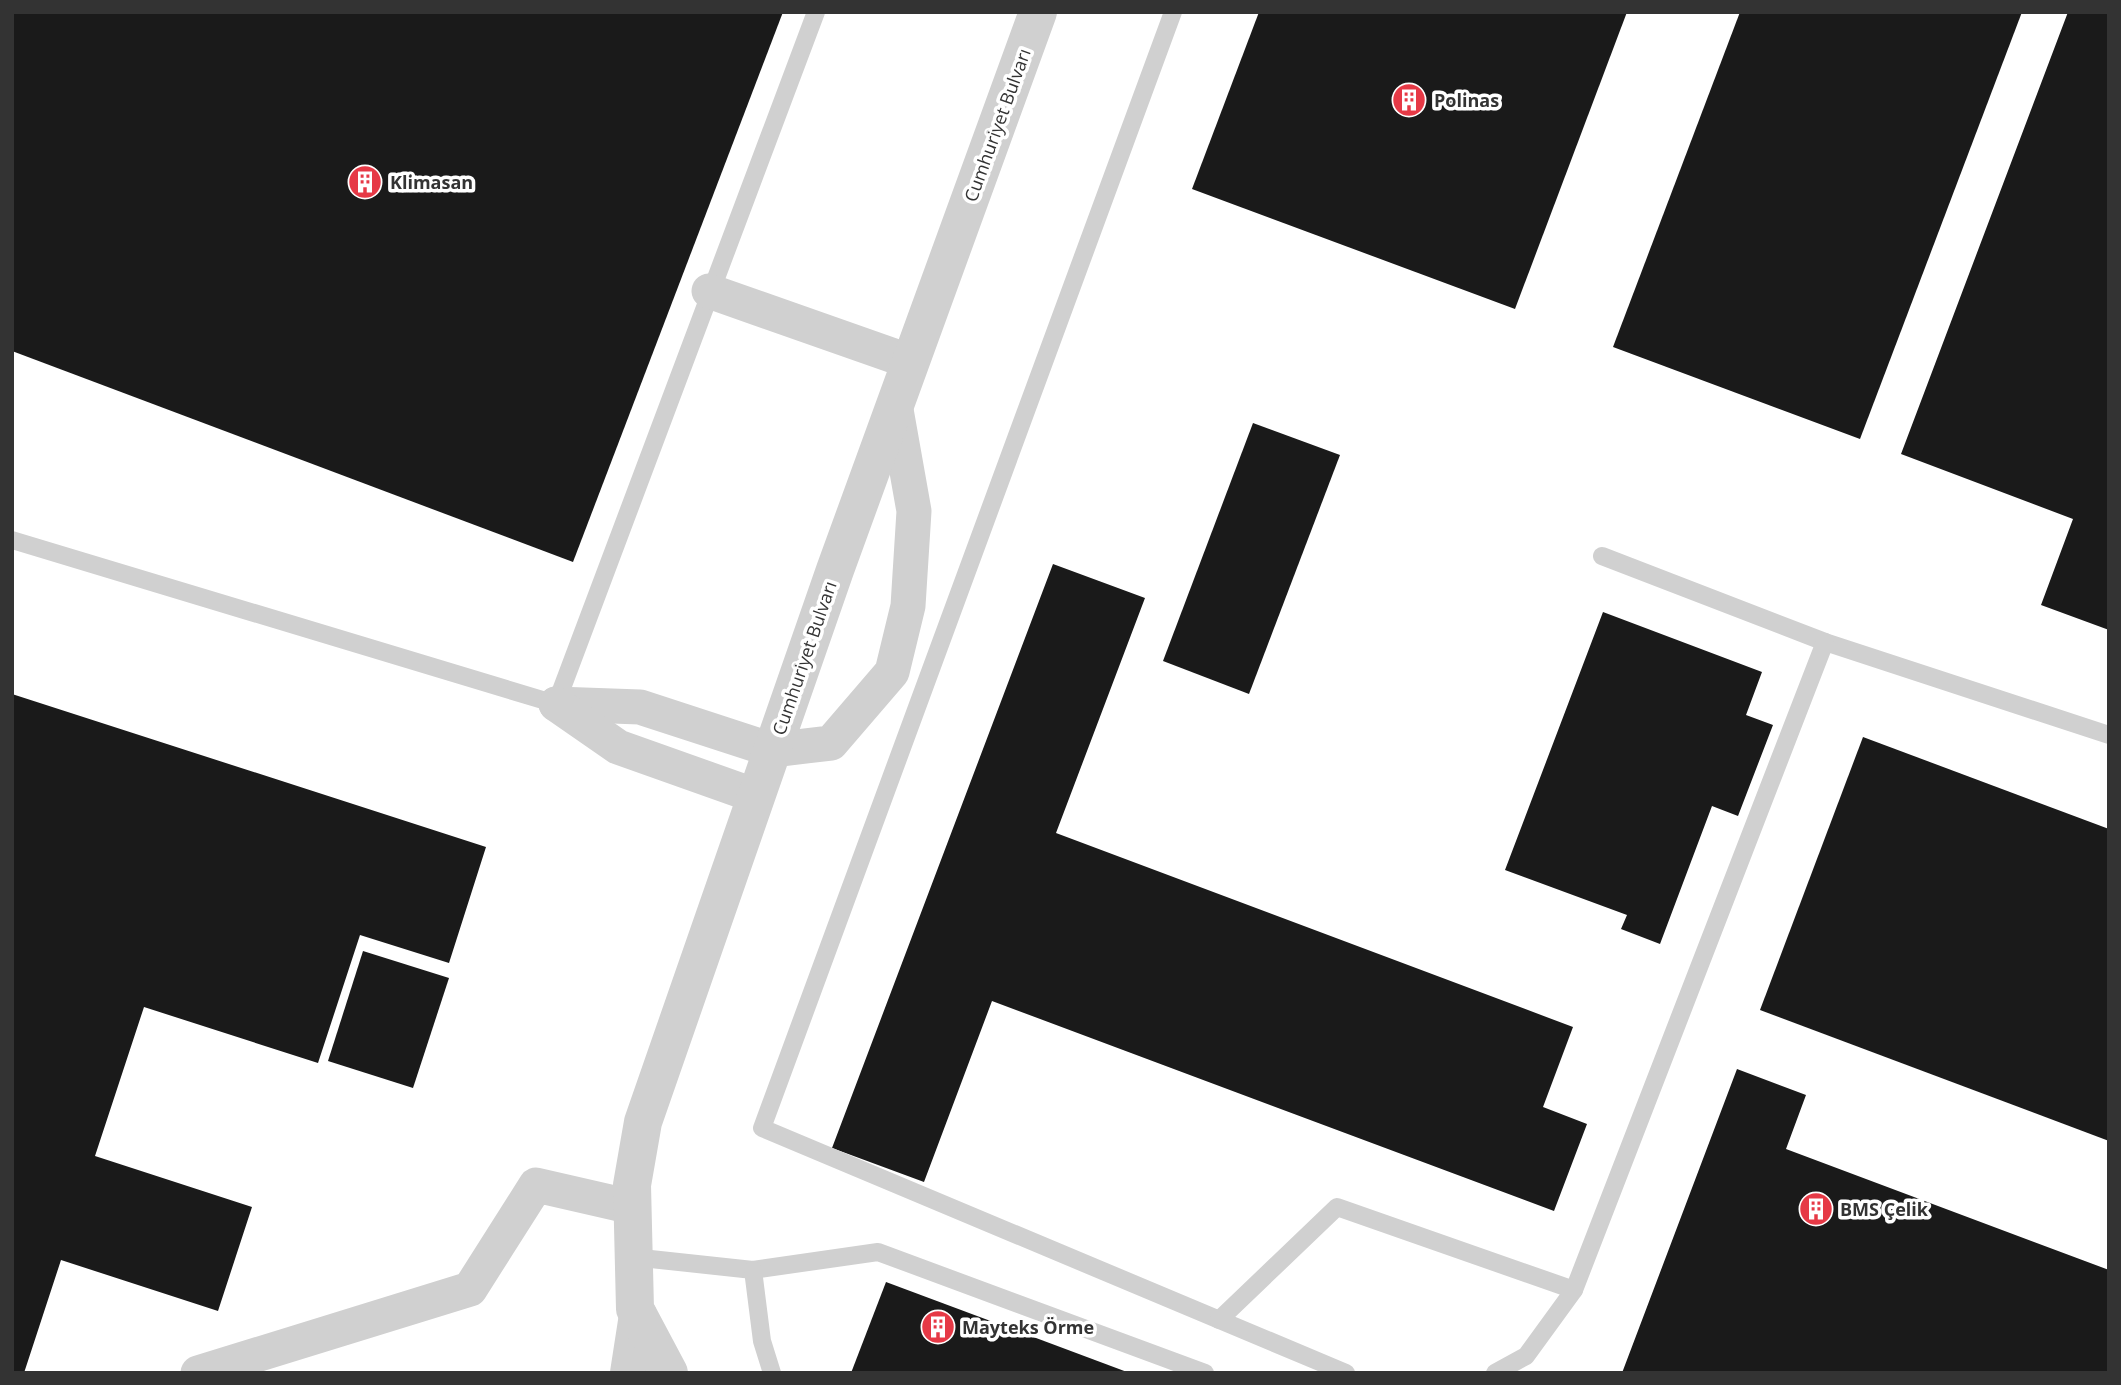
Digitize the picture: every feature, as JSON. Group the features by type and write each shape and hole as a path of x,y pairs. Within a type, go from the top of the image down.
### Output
{"street":[{"name":"Cumhuriyet Bulvarı","path":"668,1373 635,1309 632,1185 643,1122 895,404 1038,12"},
{"path":"709,291 911,362"},
{"path":"556,704 640,707 772,750 831,743 892,673 908,606 914,511 895,404"},
{"path":"556,704 618,747 756,796"},
{"path":"198,1373 470,1289 536,1185 632,1206"},
{"name":"Cumhuriyet Bulvarı","path":"629,1373 638,1315"}],"lane":[{"path":"12,540 556,704 816,12"},
{"path":"1173,12 762,1128 1346,1373"},
{"path":"1602,556 1825,642 2109,735"},
{"path":"1495,1373 1526,1356 1574,1290 1825,642"},
{"path":"1219,1320 1337,1207 1574,1290"},
{"path":"632,1257 753,1270 878,1252 1205,1373"},
{"path":"753,1270 762,1341 772,1373"}],"building":[{"name":"Klimasan","path":"12,12 783,12 573,562 12,351"},
{"name":"Polinas","path":"1259,12 1627,12 1515,309 1192,189"},
{"path":"1740,12 2022,12 1860,439 1613,347"},
{"path":"2068,12 2109,12 2109,630 2041,605 2073,519 1901,454"},
{"path":"1253,423 1340,455 1249,694 1163,661"},
{"path":"1053,564 1145,598 1056,833 1573,1027 1543,1107 1587,1124 1554,1211 992,1001 924,1182 832,1148"},
{"path":"1603,612 1762,672 1746,715 1773,725 1738,816 1712,806 1660,944 1621,929 1627,915 1505,870"},
{"path":"12,694 486,847 449,963 360,935 318,1063 144,1007 95,1156 252,1207 218,1311 61,1260 24,1373 12,1373"},
{"path":"1863,737 2109,829 2109,1141 1760,1010"},
{"path":"363,951 449,978 413,1088 328,1061"},
{"name":"BMS Çelik","path":"1737,1069 1806,1095 1786,1149 2109,1270 2109,1373 1622,1373"},
{"name":"Mayteks Örme","path":"886,1282 1127,1372 1127,1373 851,1373"}],"place":[{"name":"Polinas","path":"1409,100"},
{"name":"Klimasan","path":"365,182"},
{"name":"BMS Çelik","path":"1816,1209"},
{"name":"Mayteks Örme","path":"938,1327"}]}
